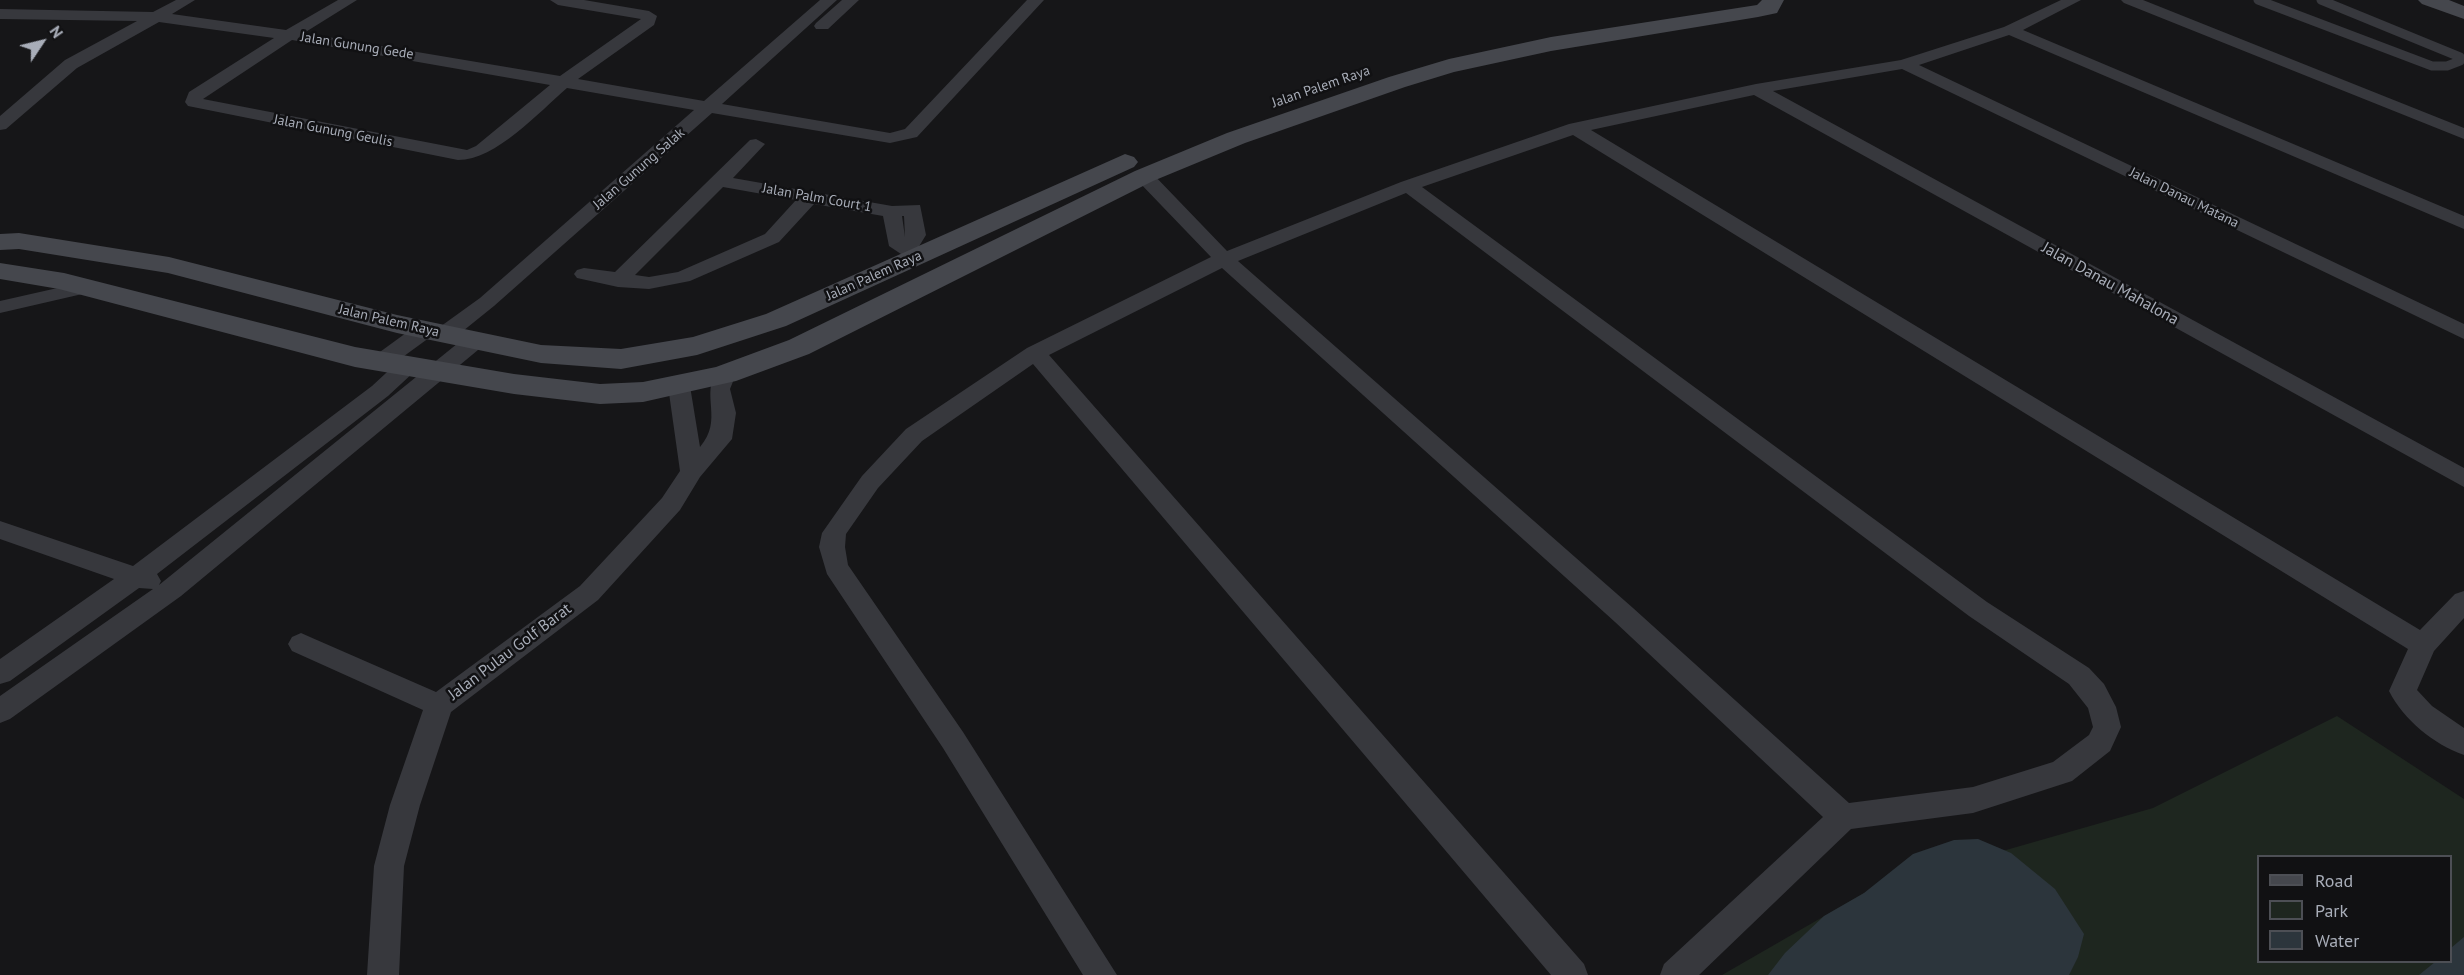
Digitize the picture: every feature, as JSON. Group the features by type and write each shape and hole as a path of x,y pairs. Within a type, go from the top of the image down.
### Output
{"street":[{"path":"0,125 71,64 187,0"},
{"path":"289,34 349,0"},
{"path":"558,0 649,16 648,22 565,81"},
{"name":"Jalan Gunung Salak","path":"720,108 829,0"},
{"name":"Jalan Gunung Salak","path":"0,673 136,577 380,391 394,364 435,332 487,302 851,0"},
{"name":"Jalan Gunung Gede","path":"0,14 157,17 289,34 884,137 911,133 1036,0"},
{"name":"Jalan Palem Raya","path":"0,242 19,241 169,265 435,332 542,354 621,359 697,346 776,320 912,253 1176,138 1335,80 1458,45 1588,18 1726,0"},
{"name":"Jalan Palem Raya","path":"0,271 64,281 84,288 394,364 514,384 600,393 643,392 679,386 725,374 799,347 1144,176 1236,138 1449,66 1551,44 1758,11 1770,8 1773,0"},
{"path":"1101,975 954,740 836,567 832,547 834,533 870,482 914,435 1035,353 1224,259 1408,186 1575,128 1756,89 1904,64 2010,30 2073,0"},
{"path":"2129,0 2464,134"},
{"path":"2429,0 2464,13"},
{"path":"2458,0 2464,2"},
{"path":"2010,30 2464,223"},
{"name":"Jalan Gunung Geulis","path":"289,34 195,96 194,102 447,153 470,155 482,150 565,81"},
{"name":"Jalan Danau Matana","path":"1904,64 2464,332"},
{"name":"Jalan Danau Mahalona","path":"1756,89 2464,479"},
{"path":"1575,128 2422,645"},
{"path":"618,281 756,144"},
{"path":"1144,176 1224,259 1624,615 1843,817"},
{"name":"Jalan Palm Court 1","path":"720,181 892,212 913,209 916,235 912,253"},
{"path":"1408,186 1978,609 2079,676 2094,692 2102,707 2107,727 2100,743 2062,772 1973,800 1843,817 1677,975"},
{"path":"584,274 618,281 649,283 682,277 772,238 810,196"},
{"path":"892,212 896,242 941,276"},
{"name":"Jalan Palem Raya","path":"0,307 84,288"},
{"path":"0,711 172,589 476,340"},
{"path":"1035,353 1572,975"},
{"name":"Jalan Pulau Golf Barat","path":"383,975 389,866 405,805 439,705 589,593 672,504 692,471 720,439 725,419 719,389 725,374"},
{"path":"679,386 692,471"},
{"path":"0,530 172,589"},
{"path":"2464,601 2422,645 2403,691 2408,700 2421,713 2464,743"},
{"path":"301,644 439,705"}],"lane":[{"path":"2258,0 2432,66 2447,66 2460,61 2460,57 2321,0"}],"green space":[{"path":"2337,716 2464,799 2464,975 1722,975 1873,888 2153,808"}],"water":[{"path":"1978,839 2011,853 2055,889 2084,934 2078,957 2069,975 1768,975 1785,953 1824,916 1864,893 1913,854 1954,840"},
{"path":"2464,937 2464,975 2419,975 2434,963 2452,963 2452,947"}]}
